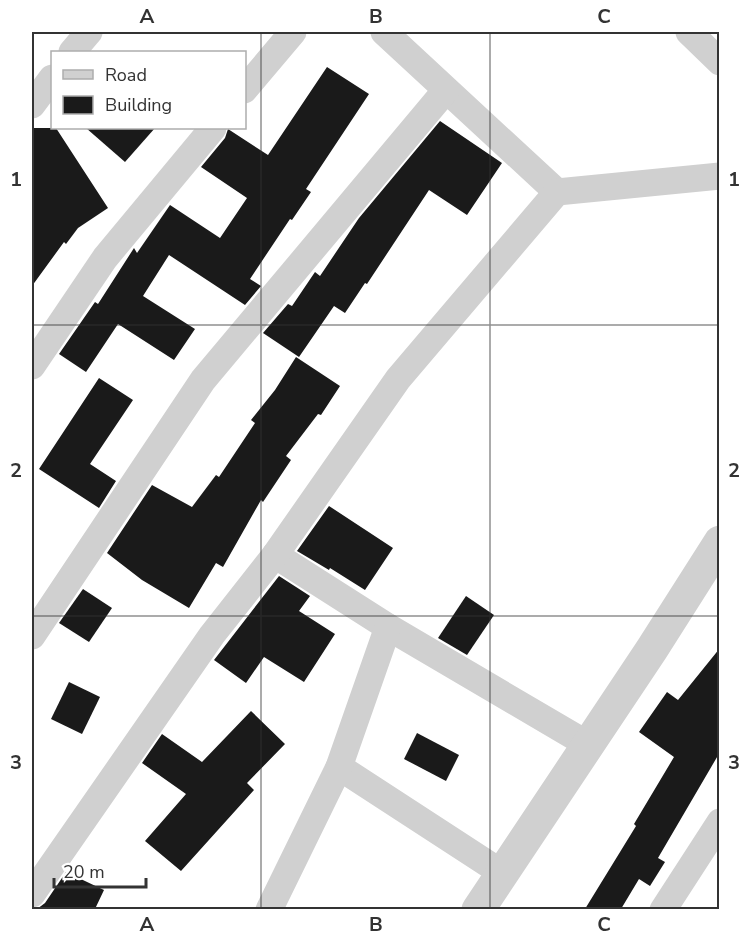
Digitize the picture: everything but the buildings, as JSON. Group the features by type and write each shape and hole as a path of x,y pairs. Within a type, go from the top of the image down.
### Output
{"street":[{"path":"73,51 89,32"},
{"path":"246,88 293,32"},
{"path":"384,32 557,192"},
{"path":"689,32 720,62"},
{"path":"32,105 51,79"},
{"path":"32,636 203,380 446,90"},
{"path":"32,366 105,258 212,129"},
{"path":"32,894 212,635 274,555 398,379 557,192 720,176"},
{"path":"478,909 652,650 720,542"},
{"path":"274,555 388,627 587,744"},
{"path":"269,909 339,767 388,627"},
{"path":"339,767 502,873"},
{"path":"663,909 720,822"}]}
